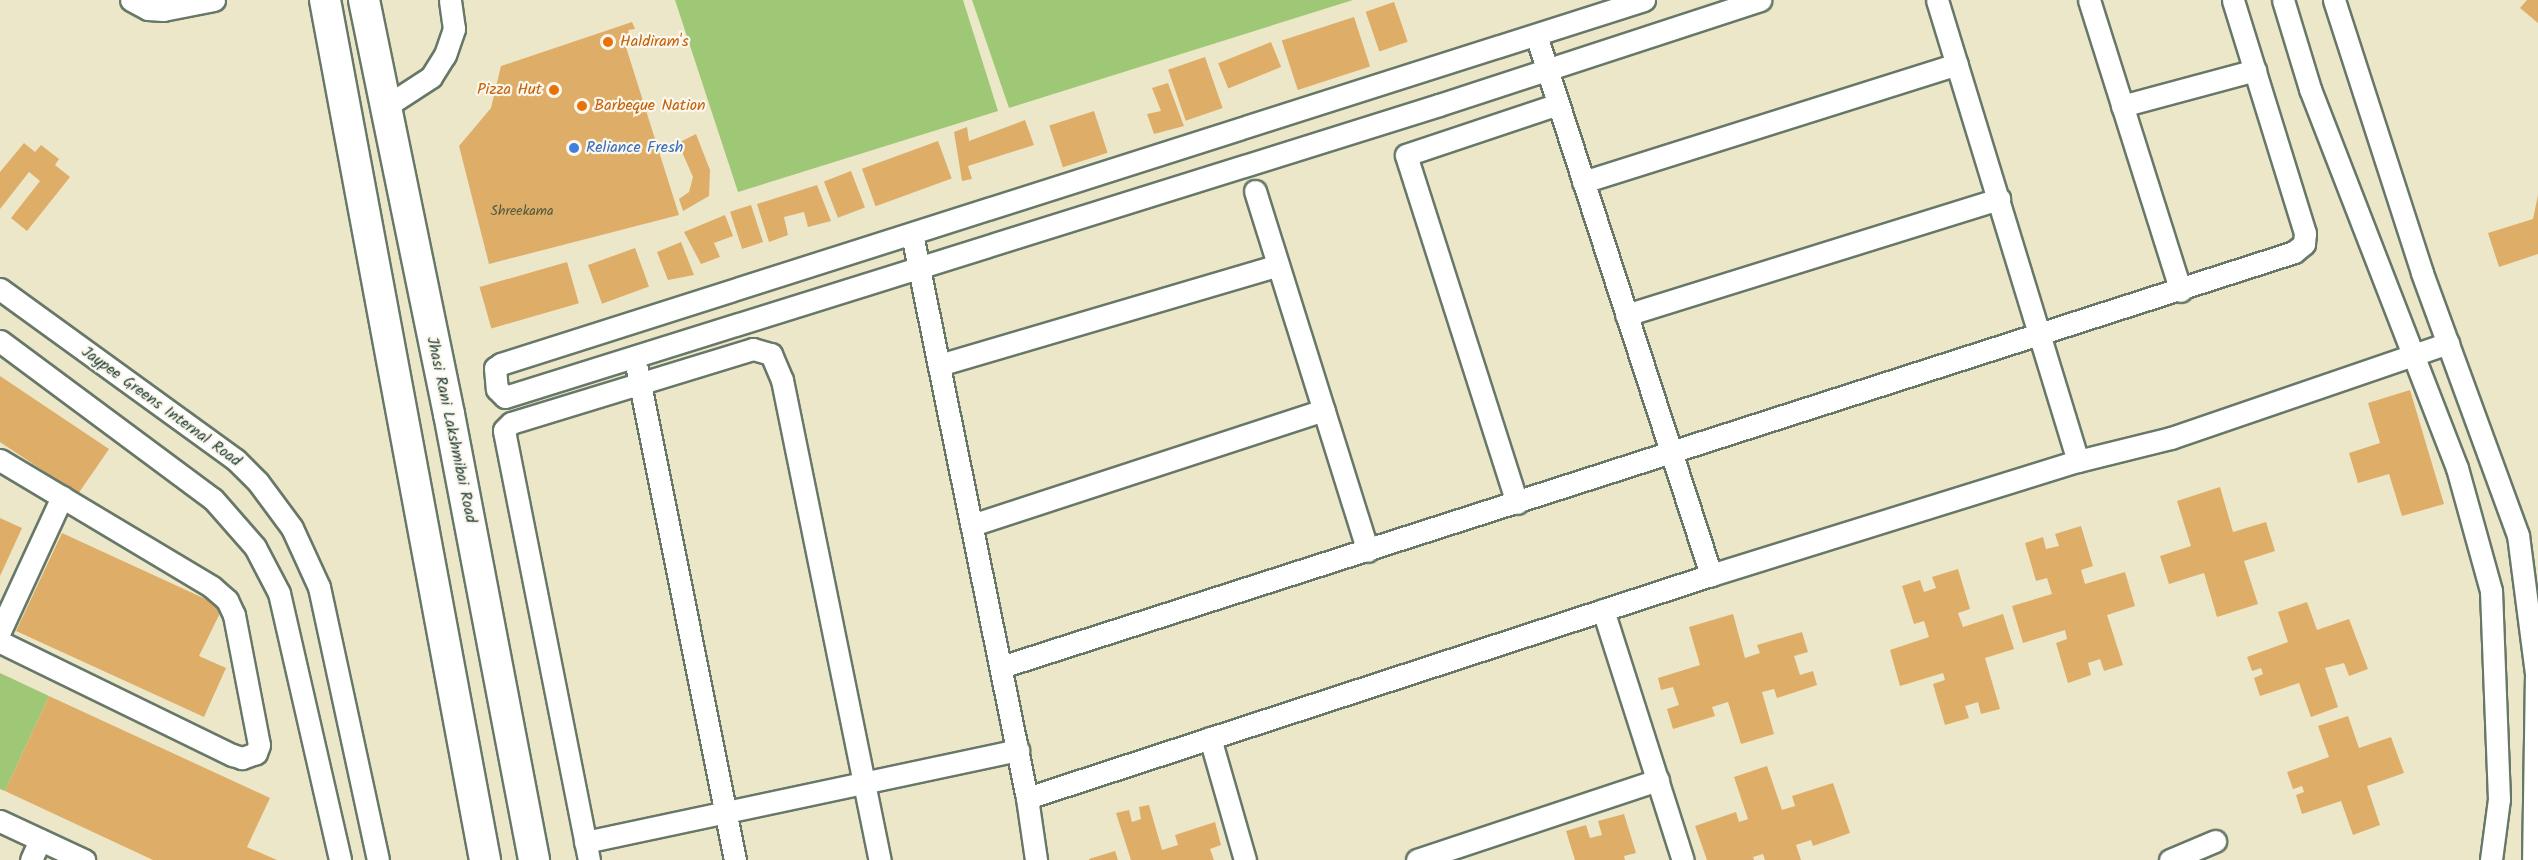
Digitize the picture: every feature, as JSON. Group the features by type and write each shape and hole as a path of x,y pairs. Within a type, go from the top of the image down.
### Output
{"main road":[{"path":"325,0 485,860"},
{"name":"Jhasi Rani Lakshmibai Road","path":"363,0 454,438 534,860"}],"street":[{"path":"131,0 148,9 163,10 214,0"},
{"path":"385,107 431,77 445,55 454,30 450,0"},
{"path":"1644,0 501,364 495,368 497,389 505,397 1548,69 1760,0"},
{"path":"1937,0 2079,461"},
{"path":"2089,0 2181,291"},
{"path":"1001,668 2042,336 2294,252 2304,244 2305,233 2233,0"},
{"path":"2283,0 2310,89 2457,468 2491,591 2499,799 2491,860"},
{"path":"2334,0 2448,343 2518,535 2536,674 2533,860"},
{"path":"1536,35 1711,575"},
{"path":"1583,182 1957,64"},
{"path":"2122,106 2254,70"},
{"path":"1517,503 1407,155 1558,104"},
{"path":"1255,191 1368,551"},
{"path":"1626,315 1999,199"},
{"path":"912,234 921,265 939,365 1018,750 1036,860"},
{"path":"939,365 1278,265"},
{"name":"Jaypee Greens Internal Road","path":"0,289 236,460 258,482 292,528 319,587 378,860"},
{"path":"0,341 213,499 255,547 279,593 340,860"},
{"path":"1027,798 1711,575 2079,461 2171,438 2414,357 2448,343"},
{"path":"880,860 864,785 777,364 771,354 753,349 640,381 511,423 502,438 587,851 727,812 864,785 1018,750"},
{"path":"634,356 735,860"},
{"path":"972,525 1324,410"},
{"path":"0,460 212,587 227,600 234,615 259,745 256,753 242,758 232,755 0,642"},
{"path":"0,631 62,497"},
{"path":"1603,610 1683,860"},
{"path":"1210,738 1245,860"},
{"path":"1417,860 1658,780"},
{"path":"0,821 84,860"},
{"path":"31,860 40,840"},
{"path":"2170,860 2215,841"}],"green space":[{"path":"675,0 963,0 998,111 738,192"},
{"path":"972,0 1353,0 1009,108"},
{"path":"0,673 49,696 5,791 0,789"}],"building":[{"path":"2527,0 2538,0 2538,23 2520,8"},
{"path":"1394,2 1408,42 1379,51 1366,12"},
{"path":"1354,17 1370,66 1298,90 1282,40"},
{"path":"632,22 635,29 628,30 633,44 626,47 679,215 489,264 459,146 491,108 501,66"},
{"path":"1271,42 1281,67 1228,88 1218,63"},
{"path":"1205,57 1223,108 1186,121 1168,70"},
{"path":"1168,83 1184,126 1154,134 1147,114 1161,111 1152,88"},
{"path":"1094,111 1108,153 1063,167 1049,126"},
{"path":"1025,120 1034,145 968,166 972,179 962,181 954,132 967,127 969,141"},
{"path":"696,134 710,170 709,196 683,211 679,199 689,192 693,177 678,143"},
{"path":"938,141 952,179 876,206 862,169"},
{"path":"24,143 35,152 41,145 59,159 55,165 70,177 27,231 11,218 40,181 29,172 0,209 0,172"},
{"path":"851,171 865,207 838,218 824,181"},
{"path":"817,185 831,221 808,227 804,212 784,217 788,235 769,242 757,204"},
{"path":"2538,195 2538,254 2499,267 2488,233 2533,219"},
{"path":"751,205 763,242 742,249 730,212"},
{"path":"725,215 733,236 714,243 720,257 701,264 684,232"},
{"path":"681,242 694,275 668,280 657,252"},
{"path":"635,248 649,287 602,304 588,265"},
{"path":"567,262 579,303 491,328 480,287"},
{"path":"0,376 109,449 78,494 0,442"},
{"path":"2410,390 2444,504 2402,516 2389,474 2358,483 2349,453 2380,443 2368,403"},
{"path":"2220,487 2233,532 2266,522 2275,551 2244,561 2258,604 2217,617 2204,573 2169,584 2160,556 2191,546 2177,501"},
{"path":"0,518 22,528 0,576"},
{"path":"2081,526 2093,566 2081,570 2085,584 2125,572 2135,606 2107,615 2123,665 2104,671 2100,659 2088,663 2091,675 2068,683 2056,643 2067,639 2065,630 2023,643 2012,606 2052,594 2047,578 2036,581 2025,543 2043,537 2046,549 2059,546 2055,534"},
{"path":"62,533 223,607 199,656 226,668 204,717 16,631"},
{"path":"1958,569 1970,609 1958,613 1963,627 2003,614 2014,649 1985,658 2000,709 1981,714 1978,702 1965,706 1969,718 1945,725 1933,684 1945,680 1943,673 1900,686 1890,650 1929,637 1924,621 1914,624 1902,586 1920,580 1924,592 1936,588 1932,577"},
{"path":"2307,602 2317,630 2349,619 2368,669 2349,676 2344,663 2325,668 2338,707 2311,717 2299,683 2260,696 2254,678 2263,674 2261,668 2252,671 2247,657 2288,642 2278,612"},
{"path":"1733,614 1745,658 1760,653 1757,645 1802,632 1808,652 1794,656 1800,675 1813,671 1817,685 1777,698 1774,689 1762,692 1774,734 1741,744 1728,702 1712,707 1715,716 1673,729 1667,709 1679,705 1673,687 1661,690 1658,678 1700,665 1689,627"},
{"path":"49,696 270,798 247,847 277,860 153,860 5,791"},
{"path":"2348,716 2359,748 2391,737 2404,773 2367,786 2380,825 2353,835 2341,801 2302,814 2296,795 2304,792 2302,786 2293,789 2287,772 2329,757 2318,726"},
{"path":"1767,766 1782,810 1795,806 1792,796 1833,783 1850,833 1813,846 1811,840 1796,845 1801,860 1765,860 1763,854 1753,857 1754,860 1707,860 1695,826 1736,812 1739,822 1748,819 1734,777"},
{"path":"1149,805 1162,850 1178,845 1175,835 1215,822 1221,845 1210,849 1214,860 1131,860 1116,813 1129,810 1132,822 1141,819 1139,807"},
{"path":"1624,814 1636,853 1624,856 1625,860 1575,860 1566,831 1586,825 1590,838 1602,835 1598,821"},
{"path":"1115,851 1118,860 1089,860 1089,859"}],"place":[{"name":"Haldiram's","path":"608,42"},
{"name":"Pizza Hut","path":"554,90"},
{"name":"Barbeque Nation","path":"582,106"},
{"name":"Reliance Fresh","path":"574,148"}]}
